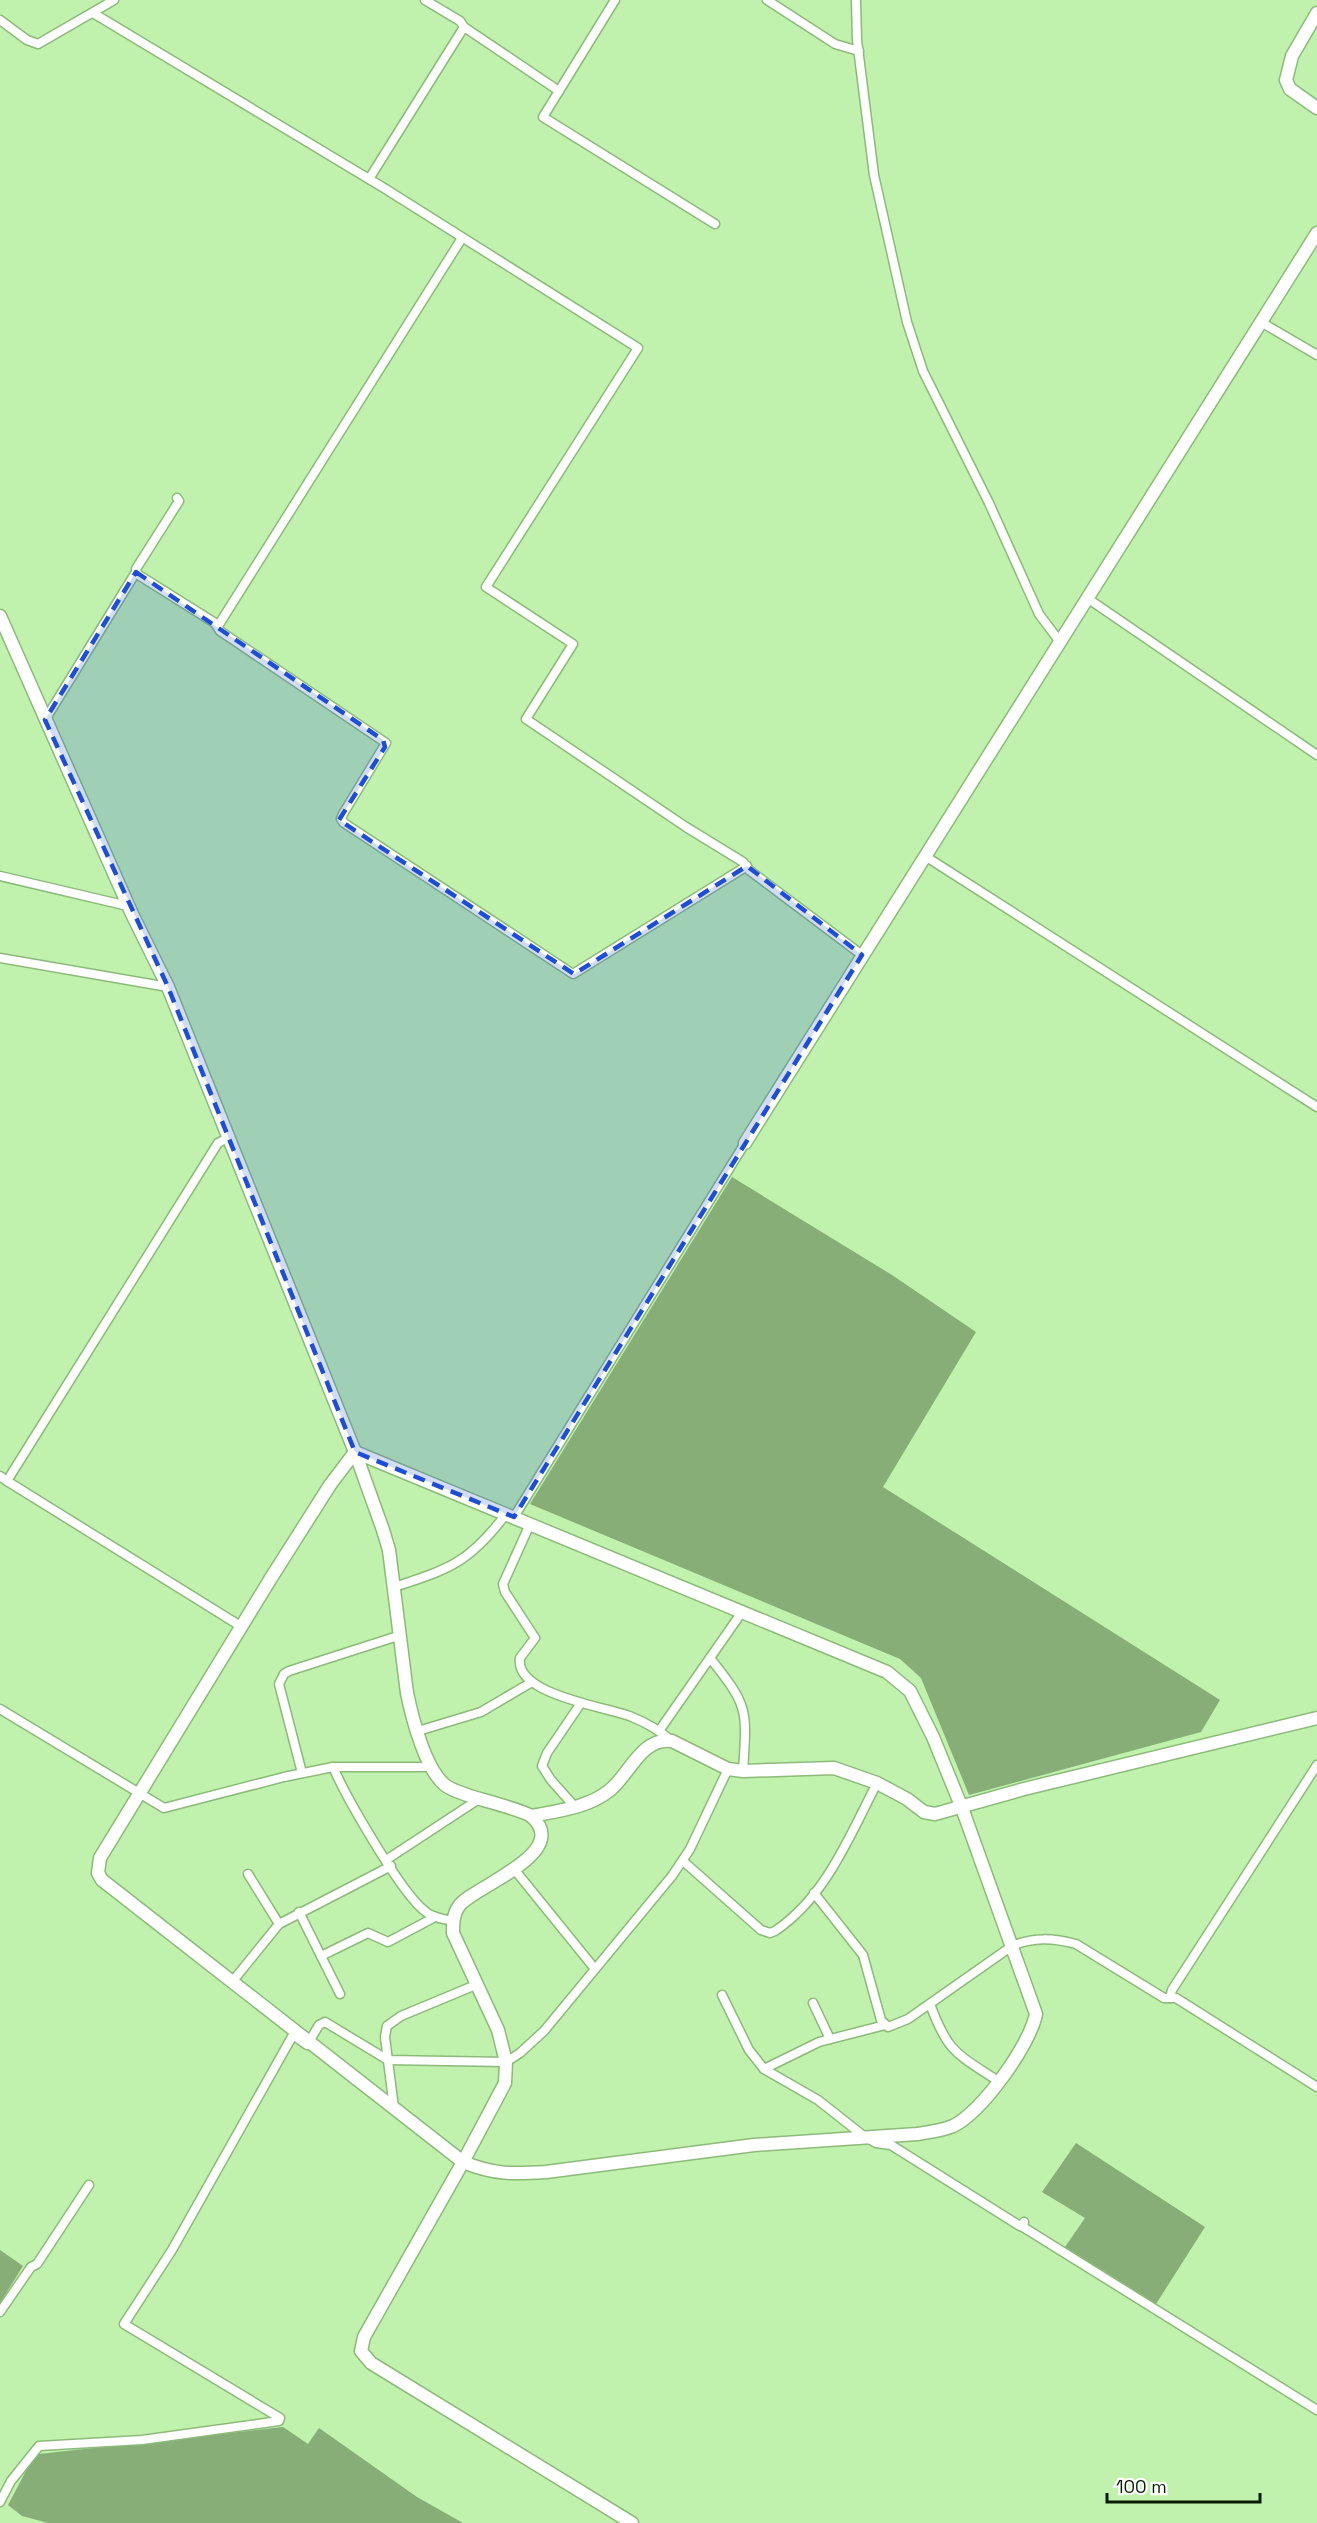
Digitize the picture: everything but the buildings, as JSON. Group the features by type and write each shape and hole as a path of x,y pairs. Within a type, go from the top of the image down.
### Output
{"street":[{"path":"0,20 27,40 38,44 114,0"},
{"path":"425,0 460,21 464,27 559,91"},
{"path":"615,0 543,117 716,224"},
{"path":"767,0 835,44 859,51"},
{"path":"856,0 859,51 874,175 908,322 923,371 989,503 1039,614 1060,642"},
{"path":"93,13 369,179 638,348 486,587 573,645 526,719 747,866 862,955"},
{"path":"1317,13 1292,56 1286,80 1290,89 1317,108"},
{"path":"369,179 464,27"},
{"path":"394,1587 461,1562 510,1515 1317,233"},
{"path":"218,626 462,238"},
{"path":"1261,322 1317,355"},
{"path":"45,720 136,572 178,501 177,498"},
{"path":"136,572 386,743 343,814 341,819 344,823 573,974 747,866"},
{"path":"1087,598 1317,755"},
{"path":"0,616 128,906 168,987 355,1452 383,1530 394,1587 398,1636 411,1713 430,1767 445,1785 531,1816 575,1807 598,1798 611,1790 652,1744 663,1740 672,1741"},
{"path":"926,856 1317,1107"},
{"path":"0,876 128,906"},
{"path":"0,958 168,987"},
{"path":"230,1137 218,1143 4,1478 242,1627"},
{"path":"355,1452 887,1672 903,1684 920,1707 962,1808 1036,2014 1027,2036 998,2081 977,2107 954,2125 938,2131 754,2145 512,2174 486,2172 463,2162 116,1892 98,1873 100,1858 141,1795 330,1485 355,1452"},
{"path":"530,1524 503,1588 535,1638 520,1663 532,1682 581,1703 631,1716 672,1741 728,1769 743,1771 834,1768 877,1783 930,1814 962,1808 1024,1789 1317,1718"},
{"path":"659,1731 742,1612"},
{"path":"302,1773 279,1684 280,1678 289,1671 398,1636"},
{"path":"710,1658 743,1703 746,1732 743,1771"},
{"path":"418,1731 481,1712 532,1682"},
{"path":"575,1807 542,1766 547,1753 581,1703"},
{"path":"0,1709 90,1761 160,1807 169,1809 302,1773 333,1767 430,1767"},
{"path":"1170,1998 1172,1990 1317,1765"},
{"path":"333,1767 388,1863 417,1904 435,1917 453,1921"},
{"path":"0,2502 11,2481 39,2446 142,2440 279,2421 280,2418 124,2324 177,2242 293,2035 307,2045 319,2025 329,2022 388,2060 506,2062 520,2053 544,2031 683,1860 728,1769"},
{"path":"683,1860 765,1932 770,1933 782,1927 814,1893 842,1853 877,1783"},
{"path":"232,1982 279,1924 388,1863 479,1799"},
{"path":"531,1816 540,1831 540,1843 527,1861 459,1905 453,1921 453,1933 498,2030 506,2062 503,2089 364,2337 361,2351 370,2363 632,2523"},
{"path":"514,1869 595,1969"},
{"path":"248,1874 279,1924"},
{"path":"814,1893 863,1955 885,2025"},
{"path":"299,1912 340,1994"},
{"path":"321,1956 368,1933 384,1941 392,1940 435,1917"},
{"path":"764,2068 795,2051 830,2039 885,2025 891,2027 901,2024 1012,1946 1029,1939 1076,1944 1164,1998 1170,1998 1198,2011 1317,2087"},
{"path":"394,2108 385,2030 391,2021 477,1984"},
{"path":"722,1995 749,2050 764,2068 818,2100 865,2137 876,2143 891,2145 1024,2224 1317,2410"},
{"path":"813,2003 830,2039"},
{"path":"930,2004 941,2034 953,2050 998,2081"},
{"path":"0,2312 31,2267 37,2264 89,2185"}],"highlighted area":[{"path":"136,572 383,740 385,747 339,820 574,974 747,866 862,955 514,1517 355,1452 168,987 45,720"}],"green space":[{"path":"732,1177 892,1275 976,1332 883,1487 1220,1700 1201,1732 969,1795 921,1678 900,1659 530,1504"},
{"path":"1076,2143 1205,2227 1156,2304 1065,2247 1085,2218 1042,2192"},
{"path":"0,2250 23,2266 0,2303"},
{"path":"283,2427 308,2444 319,2428 417,2497 463,2523 48,2523 22,2516 8,2505 27,2469 39,2454"}]}
